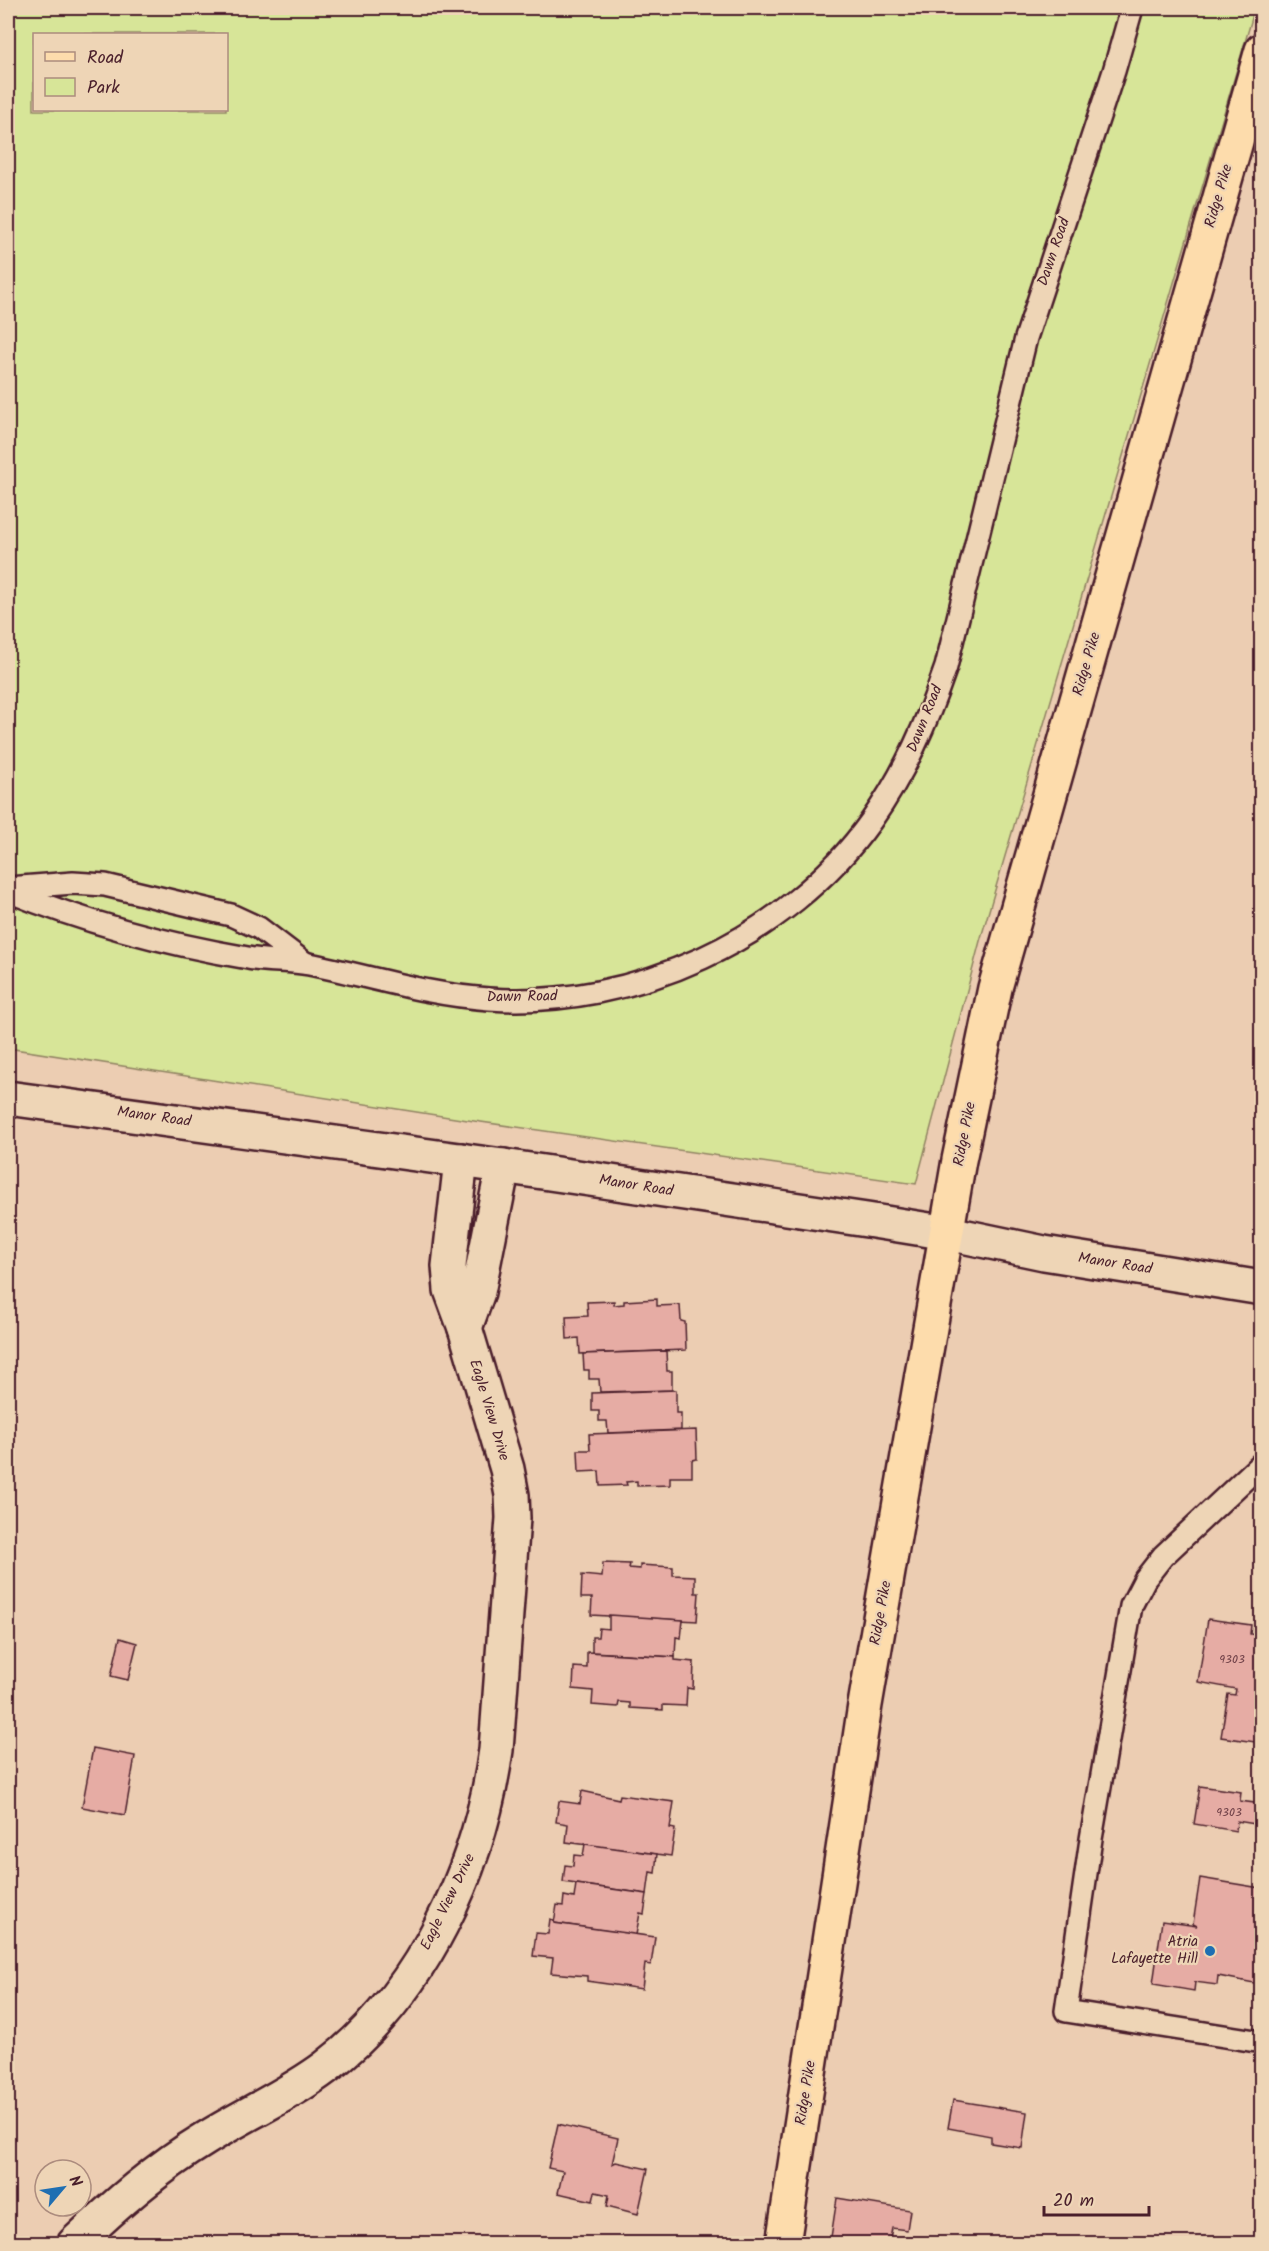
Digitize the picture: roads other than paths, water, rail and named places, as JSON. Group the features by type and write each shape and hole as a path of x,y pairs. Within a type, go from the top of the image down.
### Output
{"main road":[{"name":"Ridge Pike","path":"783,2244 865,1705 959,1160 994,988 1262,50"}],"street":[{"name":"Manor Road","path":"8,1098 503,1166 948,1233 1044,1253 1262,1288"},
{"name":"Eagle View Drive","path":"74,2244 137,2187 179,2156 327,2067 354,2043 404,1984 444,1918 474,1851 492,1781 513,1518 507,1469 465,1328 451,1290 448,1266 461,1160"},
{"path":"465,1328 478,1292 503,1166"}],"lane":[{"name":"Dawn Road","path":"8,890 98,923 210,951 283,963 305,963 416,989 491,999 526,999 606,991 677,969 746,935 781,911 841,857 870,823 916,747 932,708 946,667 1026,338 1114,71 1132,8"},
{"name":"Dawn Road","path":"8,890 73,884 105,885 231,915 259,928 305,963"},
{"path":"1262,1463 1163,1556 1145,1579 1131,1606 1091,1839 1066,2011 1262,2042"}],"place":[{"name":"Atria Lafayette Hill","path":"1210,1951"}]}
